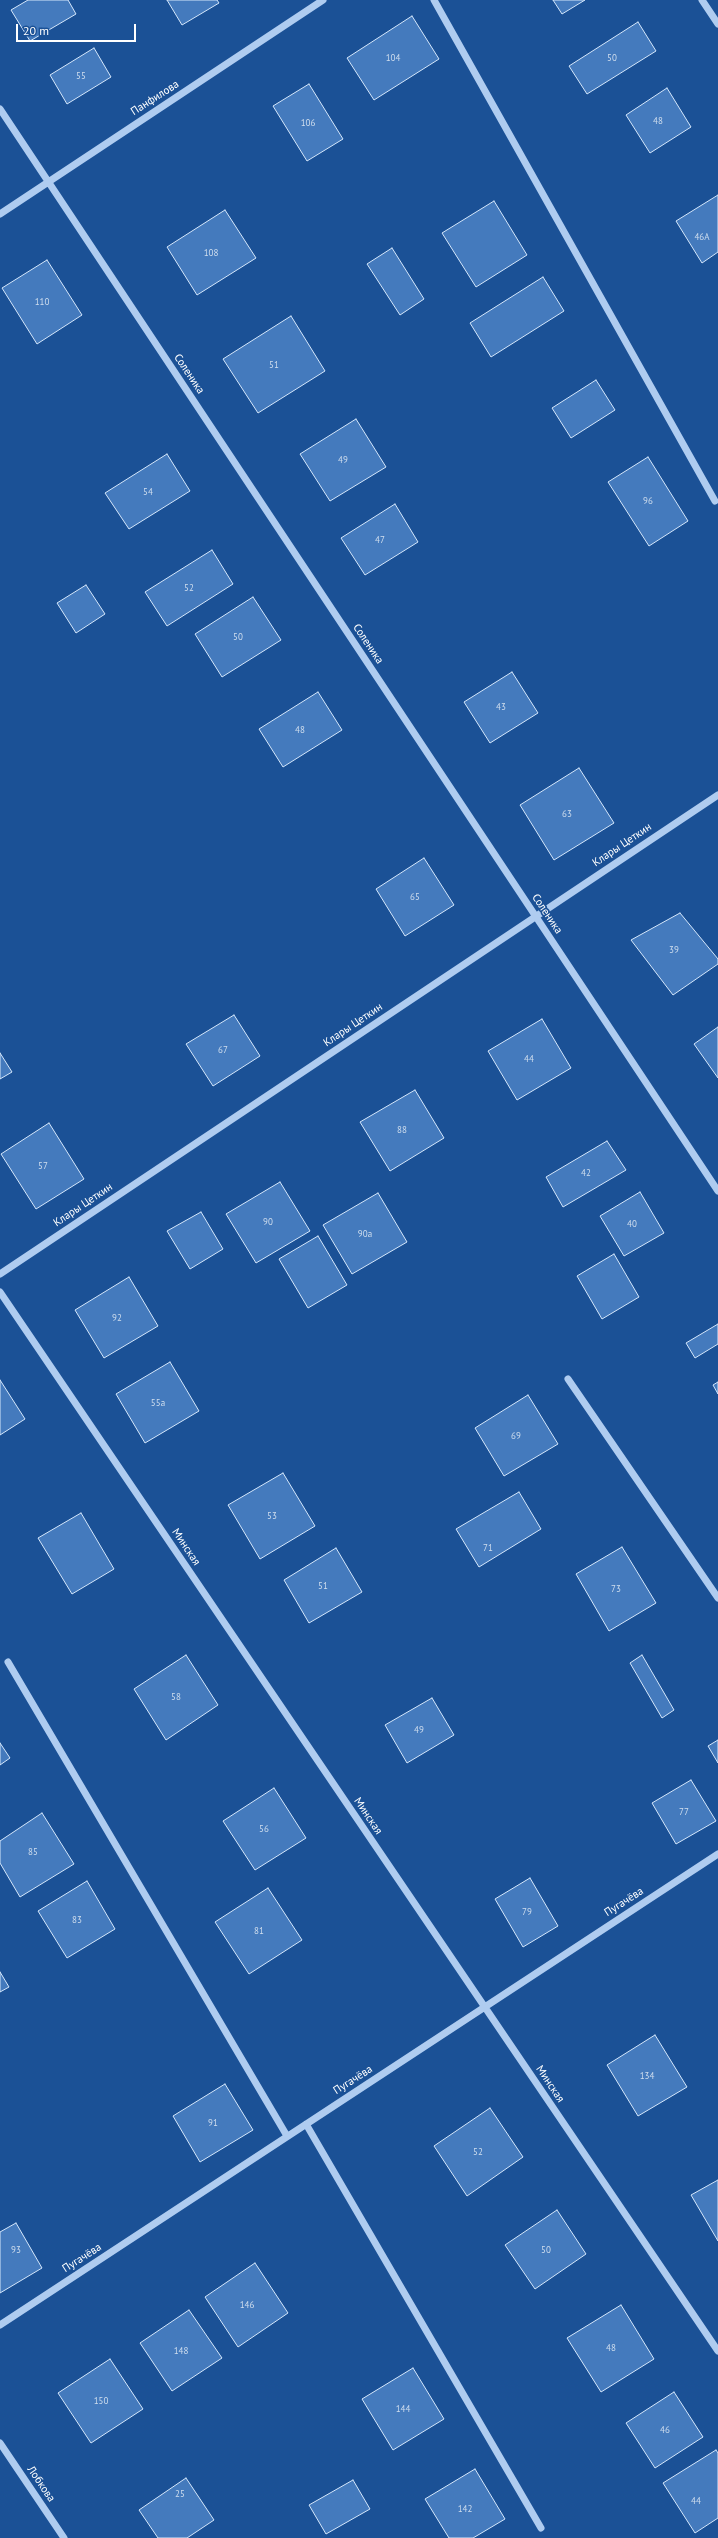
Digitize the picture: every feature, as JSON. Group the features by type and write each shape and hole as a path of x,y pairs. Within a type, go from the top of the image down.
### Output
{"street":[{"name":"Панфилова","path":"0,214 323,0"},
{"path":"434,0 715,501"},
{"path":"702,0 718,24"},
{"name":"Соленика","path":"0,109 718,1191"},
{"name":"Клары Цеткин","path":"0,1274 718,795"},
{"name":"Минская","path":"0,1292 718,2351"},
{"path":"568,1379 718,1598"},
{"path":"8,1662 287,2136"},
{"name":"Пугачёва","path":"0,2325 484,2006 718,1854"},
{"path":"306,2124 541,2528"},
{"name":"Лобкова","path":"0,2443 64,2538"}],"building":[{"path":"28,0 68,0 76,14 30,41 11,10"},
{"path":"167,0 217,0 219,3 182,25"},
{"path":"553,0 585,0 562,14"},
{"path":"412,16 439,59 374,100 347,58"},
{"path":"638,22 656,51 587,94 569,66"},
{"path":"94,48 111,77 67,104 50,75"},
{"path":"309,84 343,139 307,161 273,106"},
{"path":"667,88 691,127 650,153 626,115"},
{"path":"718,195 718,252 702,263 676,221"},
{"path":"494,201 527,255 476,287 442,233"},
{"path":"225,210 256,258 197,295 167,247"},
{"path":"392,248 424,299 400,315 367,264"},
{"path":"47,260 82,315 37,344 2,288"},
{"path":"543,277 564,311 491,357 470,323"},
{"path":"291,316 325,371 258,413 223,359"},
{"path":"596,380 615,410 571,438 552,408"},
{"path":"356,419 386,467 330,501 300,454"},
{"path":"167,454 190,491 129,529 105,493"},
{"path":"648,457 688,521 649,546 608,482"},
{"path":"395,504 418,542 365,575 341,538"},
{"path":"212,550 233,584 167,626 145,592"},
{"path":"86,585 105,614 76,633 57,603"},
{"path":"253,597 281,640 222,677 195,634"},
{"path":"512,672 538,713 490,743 464,702"},
{"path":"318,692 342,730 283,767 259,729"},
{"path":"579,768 614,823 554,860 520,805"},
{"path":"424,858 454,905 405,936 376,889"},
{"path":"680,913 718,959 718,964 673,995 631,940"},
{"path":"234,1015 260,1056 213,1086 186,1044"},
{"path":"542,1019 571,1068 517,1100 488,1051"},
{"path":"718,1027 718,1078 694,1044"},
{"path":"0,1053 12,1072 0,1079"},
{"path":"415,1090 444,1138 390,1171 360,1122"},
{"path":"49,1123 84,1179 36,1209 1,1154"},
{"path":"607,1141 626,1170 563,1207 546,1177"},
{"path":"280,1182 310,1231 256,1263 226,1214"},
{"path":"640,1192 664,1233 624,1256 600,1216"},
{"path":"378,1193 407,1242 352,1274 323,1225"},
{"path":"201,1212 223,1249 190,1269 167,1231"},
{"path":"318,1236 347,1285 308,1308 279,1259"},
{"path":"614,1254 639,1297 602,1319 577,1276"},
{"path":"129,1277 158,1326 104,1358 75,1310"},
{"path":"718,1324 718,1344 695,1358 686,1343"},
{"path":"170,1362 199,1411 145,1443 116,1394"},
{"path":"0,1380 25,1419 0,1435"},
{"path":"718,1382 718,1394 713,1385"},
{"path":"528,1395 558,1444 504,1476 475,1428"},
{"path":"283,1473 315,1526 260,1559 228,1505"},
{"path":"519,1492 541,1529 479,1567 456,1529"},
{"path":"81,1513 114,1569 72,1594 38,1538"},
{"path":"622,1547 656,1603 609,1631 576,1574"},
{"path":"336,1548 362,1592 309,1623 284,1580"},
{"path":"186,1655 218,1705 166,1740 134,1689"},
{"path":"642,1655 674,1710 662,1718 630,1663"},
{"path":"432,1698 454,1735 407,1763 385,1725"},
{"path":"718,1740 718,1763 708,1746"},
{"path":"0,1743 10,1758 0,1765"},
{"path":"691,1780 716,1821 676,1844 652,1803"},
{"path":"274,1788 306,1838 255,1870 223,1821"},
{"path":"42,1813 74,1864 20,1897 0,1863 0,1841"},
{"path":"530,1878 558,1926 523,1947 495,1899"},
{"path":"87,1881 115,1929 67,1958 38,1911"},
{"path":"268,1888 302,1940 249,1974 215,1922"},
{"path":"0,1972 9,1987 0,1992"},
{"path":"655,2035 687,2087 638,2116 607,2065"},
{"path":"225,2084 253,2130 200,2162 173,2116"},
{"path":"490,2108 523,2157 467,2196 434,2146"},
{"path":"718,2180 718,2241 691,2195"},
{"path":"557,2210 586,2254 535,2289 505,2245"},
{"path":"16,2223 42,2268 0,2293 0,2232"},
{"path":"255,2263 288,2313 238,2347 205,2297"},
{"path":"621,2305 654,2359 601,2392 567,2338"},
{"path":"189,2310 222,2358 172,2391 140,2343"},
{"path":"110,2359 143,2409 91,2443 58,2393"},
{"path":"413,2368 444,2419 393,2450 362,2399"},
{"path":"674,2392 703,2437 655,2468 626,2423"},
{"path":"716,2450 718,2453 718,2518 695,2533 663,2483"},
{"path":"475,2469 505,2519 473,2538 449,2538 425,2499"},
{"path":"186,2478 214,2520 187,2538 158,2538 139,2510"},
{"path":"353,2480 370,2509 326,2534 309,2505"}]}
